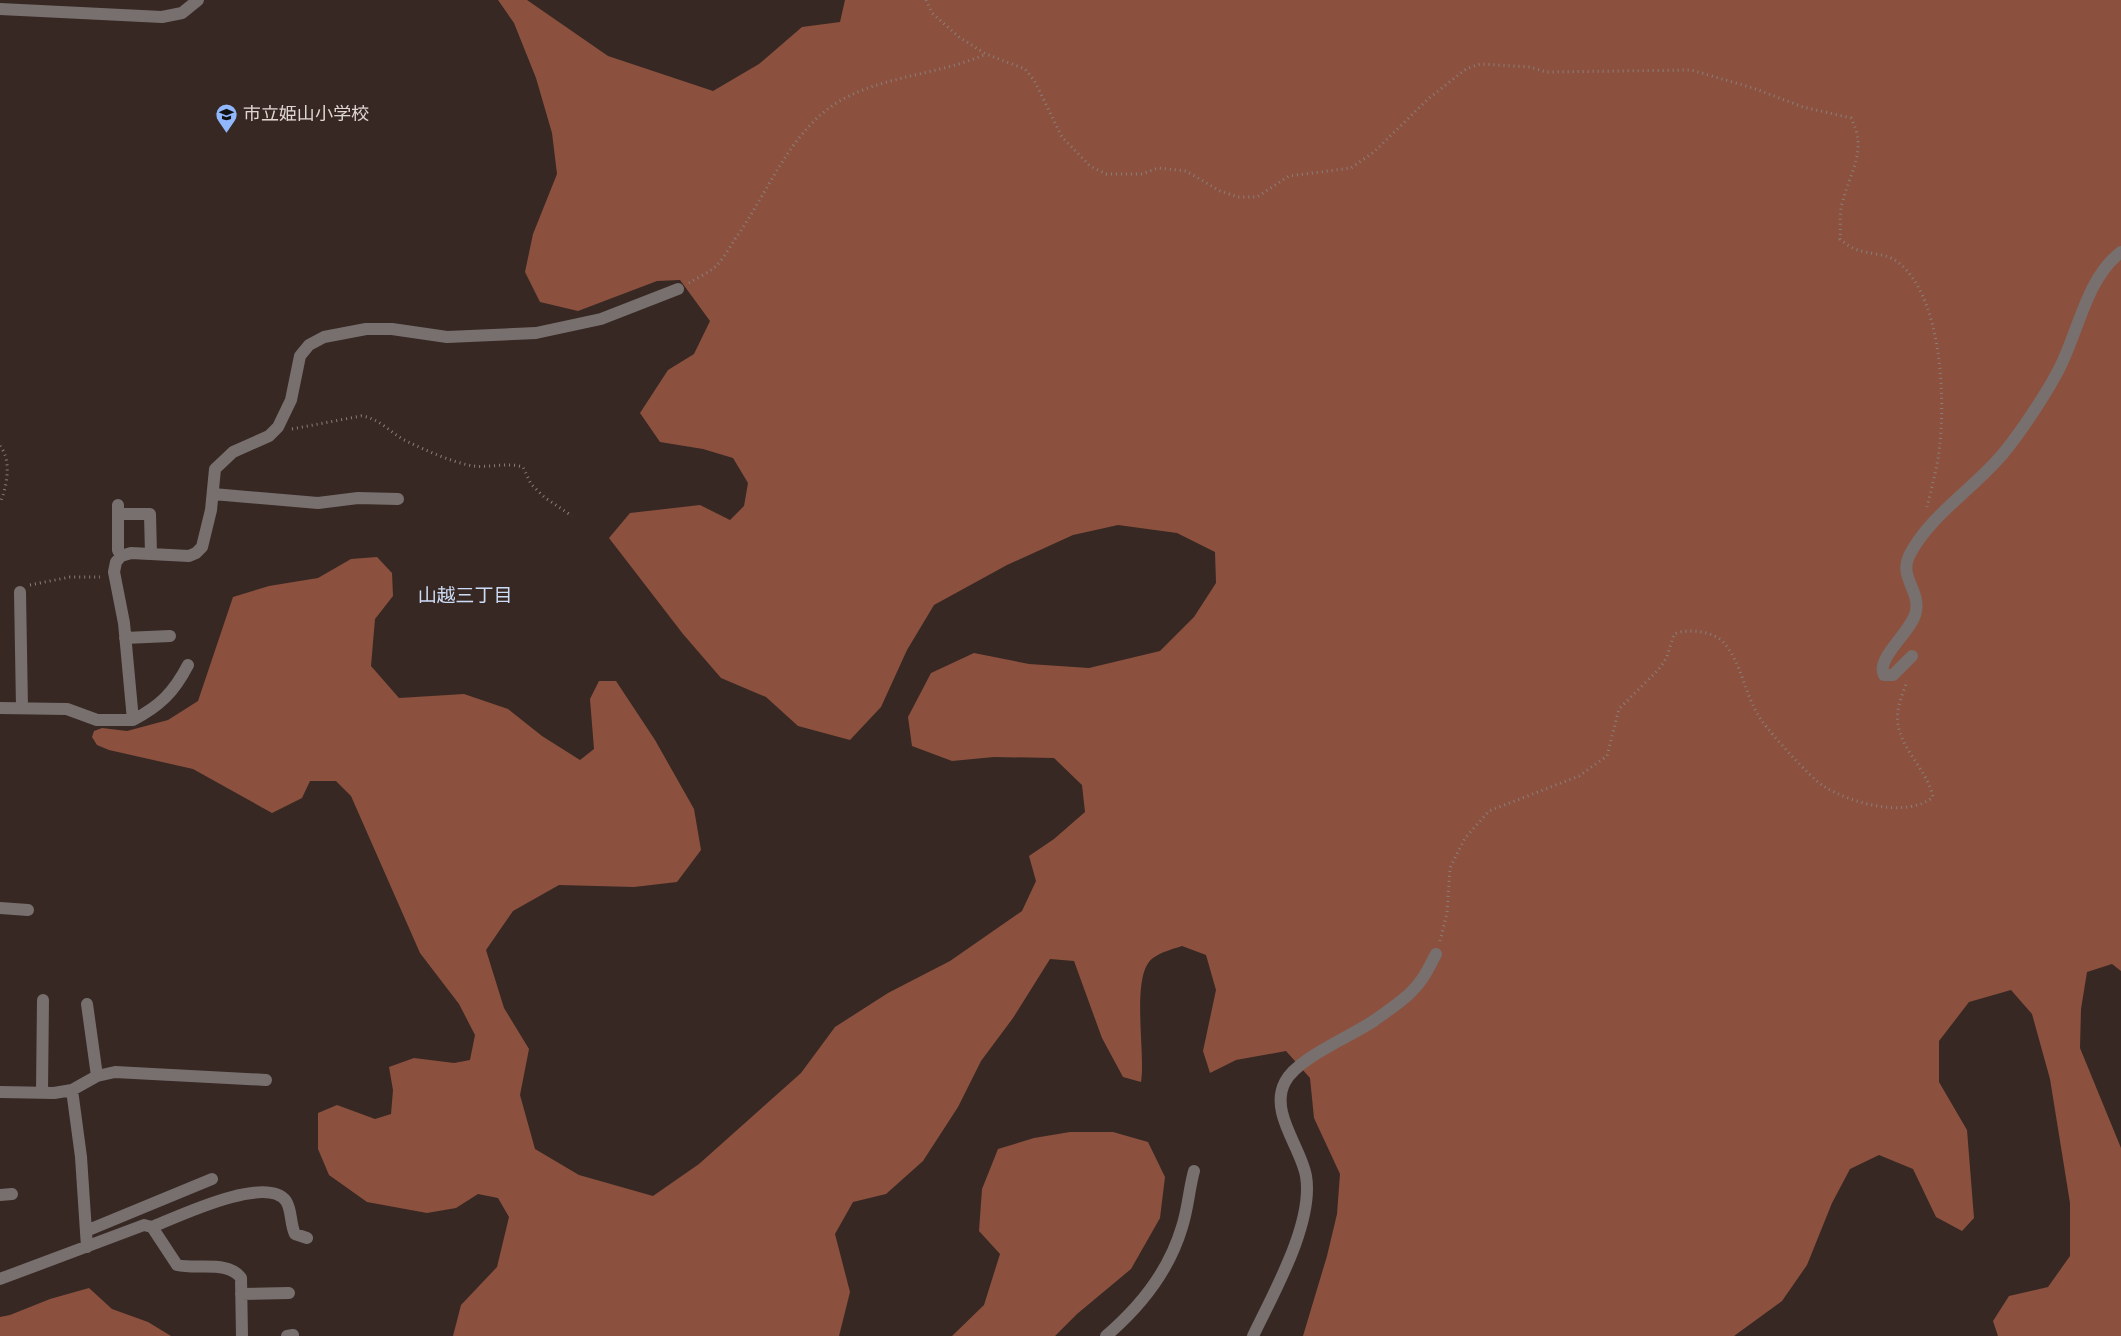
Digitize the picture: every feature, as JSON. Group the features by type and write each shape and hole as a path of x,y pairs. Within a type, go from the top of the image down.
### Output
{"street":[{"path":"0,9 162,17 182,12 198,0"},
{"path":"1912,656 1893,675 1884,675 1882,670 1883,661 1907,631 1916,612 1917,599 1906,568 1908,558 1921,537 2006,451 2059,371 2087,300 2110,260 2121,252"},
{"path":"133,720 125,638 116,579 116,562 121,556 131,553 189,556 202,547 216,469 222,461 234,452 268,436 278,427 290,400 300,356 310,345 324,337 366,329 392,329 447,337 536,333 601,319 678,289"},
{"path":"213,494 318,503 367,497 398,499"},
{"path":"121,556 118,550 118,509 150,514 151,554"},
{"path":"20,592 22,708"},
{"path":"125,638 170,636"},
{"path":"0,708 67,709 97,720 133,720 152,710 176,687 188,665"},
{"path":"0,908 28,910"},
{"path":"1253,1336 1280,1280 1304,1220 1308,1200 1306,1175 1285,1122 1281,1101 1285,1082 1300,1064 1374,1020 1406,996 1420,983 1436,954"},
{"path":"42,1092 43,1000"},
{"path":"87,1004 97,1076"},
{"path":"0,1092 54,1093 72,1090 97,1076 115,1072 266,1080"},
{"path":"72,1090 81,1157 88,1247"},
{"path":"1106,1336 1137,1307 1159,1277 1174,1251 1183,1225 1188,1192 1194,1171"},
{"path":"86,1231 212,1179"},
{"path":"0,1279 144,1225 152,1227 232,1197 253,1193 269,1193 281,1196 288,1203 291,1227 295,1234 307,1238"},
{"path":"152,1227 177,1265 190,1268 227,1267 236,1271 241,1278 242,1336"},
{"path":"241,1294 289,1293"}],"path":[{"path":"926,0 932,12 959,37 986,54 1025,69 1034,80 1062,137 1090,166 1106,174 1142,174 1158,168 1186,171 1220,191 1238,197 1257,197 1289,176 1351,168 1374,152 1428,99 1466,69 1480,64 1530,67 1546,72 1691,70 1753,88 1803,107 1851,118 1859,134 1857,157 1842,206 1840,239 1853,249 1880,253 1899,262 1916,282 1931,314 1939,359 1940,444 1927,509"},
{"path":"678,289 715,266 747,222 782,160 816,120 843,99 886,82 960,66 986,54"},
{"path":"278,427 292,429 352,418 373,417 392,434 447,458 474,466 514,464 523,467 531,484 544,497 572,516"},
{"path":"0,446 6,456 6,474 5,492 0,503"},
{"path":"20,592 34,583 70,577 116,579"},
{"path":"1436,954 1448,913 1450,868 1466,838 1489,811 1579,776 1607,756 1619,709 1659,669 1667,657 1674,634 1684,630 1706,634 1723,642 1739,669 1762,721 1821,784 1846,797 1897,809 1926,803 1933,797 1931,786 1902,740 1897,712 1910,673 1912,656"}],"shaded area":[{"path":"498,0 527,0 608,56 713,91 759,64 802,27 840,22 845,0 2121,0 2121,971 2112,964 2087,972 2081,1009 2080,1048 2121,1148 2121,1336 1998,1336 1993,1321 2009,1296 2048,1287 2070,1256 2070,1203 2050,1079 2032,1014 2011,990 1969,1002 1939,1041 1939,1082 1967,1130 1974,1218 1962,1231 1936,1217 1913,1169 1879,1155 1850,1169 1832,1203 1807,1265 1782,1301 1734,1336 1303,1336 1327,1256 1337,1214 1340,1174 1314,1118 1310,1078 1286,1051 1236,1060 1210,1073 1203,1051 1216,990 1206,955 1182,946 1153,958 1146,967 1142,980 1140,997 1141,1082 1123,1077 1102,1038 1074,961 1050,959 1013,1018 981,1061 958,1107 923,1161 886,1194 853,1202 835,1234 850,1292 839,1336 453,1336 461,1305 497,1267 509,1217 498,1198 478,1194 456,1208 427,1213 367,1202 329,1175 318,1149 318,1113 337,1105 375,1119 391,1114 393,1090 389,1067 414,1058 454,1063 470,1060 475,1035 459,1004 420,953 351,796 336,781 310,781 302,798 272,813 193,769 109,750 97,745 92,737 94,731 102,728 127,731 168,720 198,701 233,597 269,586 318,578 351,559 377,557 392,573 393,596 375,619 371,666 399,698 464,694 508,709 542,736 580,760 594,749 590,699 599,681 616,681 655,740 694,809 701,850 677,882 634,887 559,885 513,911 486,950 504,1008 529,1049 520,1095 535,1149 579,1175 653,1196 699,1164 801,1073 835,1027 888,993 950,961 1022,911 1036,881 1029,856 1054,839 1085,812 1082,785 1054,758 994,757 952,761 912,746 908,717 931,673 974,653 1029,664 1089,668 1160,651 1194,617 1216,583 1215,552 1177,533 1118,525 1073,535 1007,565 934,605 907,650 881,707 850,740 798,726 766,697 721,678 683,634 609,538 630,513 700,505 730,520 744,506 748,483 733,458 703,449 660,442 640,413 668,370 694,354 710,321 680,280 657,281 578,311 540,302 525,272 533,234 557,174 552,133 536,78 514,23"},
{"path":"1070,1132 1113,1132 1148,1142 1165,1177 1160,1218 1131,1269 1077,1314 1055,1336 952,1336 984,1305 1000,1254 979,1231 982,1189 998,1149 1034,1138"},
{"path":"89,1288 112,1309 148,1322 171,1336 0,1336 0,1317 10,1315 50,1299"}],"place":[{"name":"市立姫山小学校","path":"227,133"}],"district":[{"name":"山越三丁目","path":"465,595"}]}
